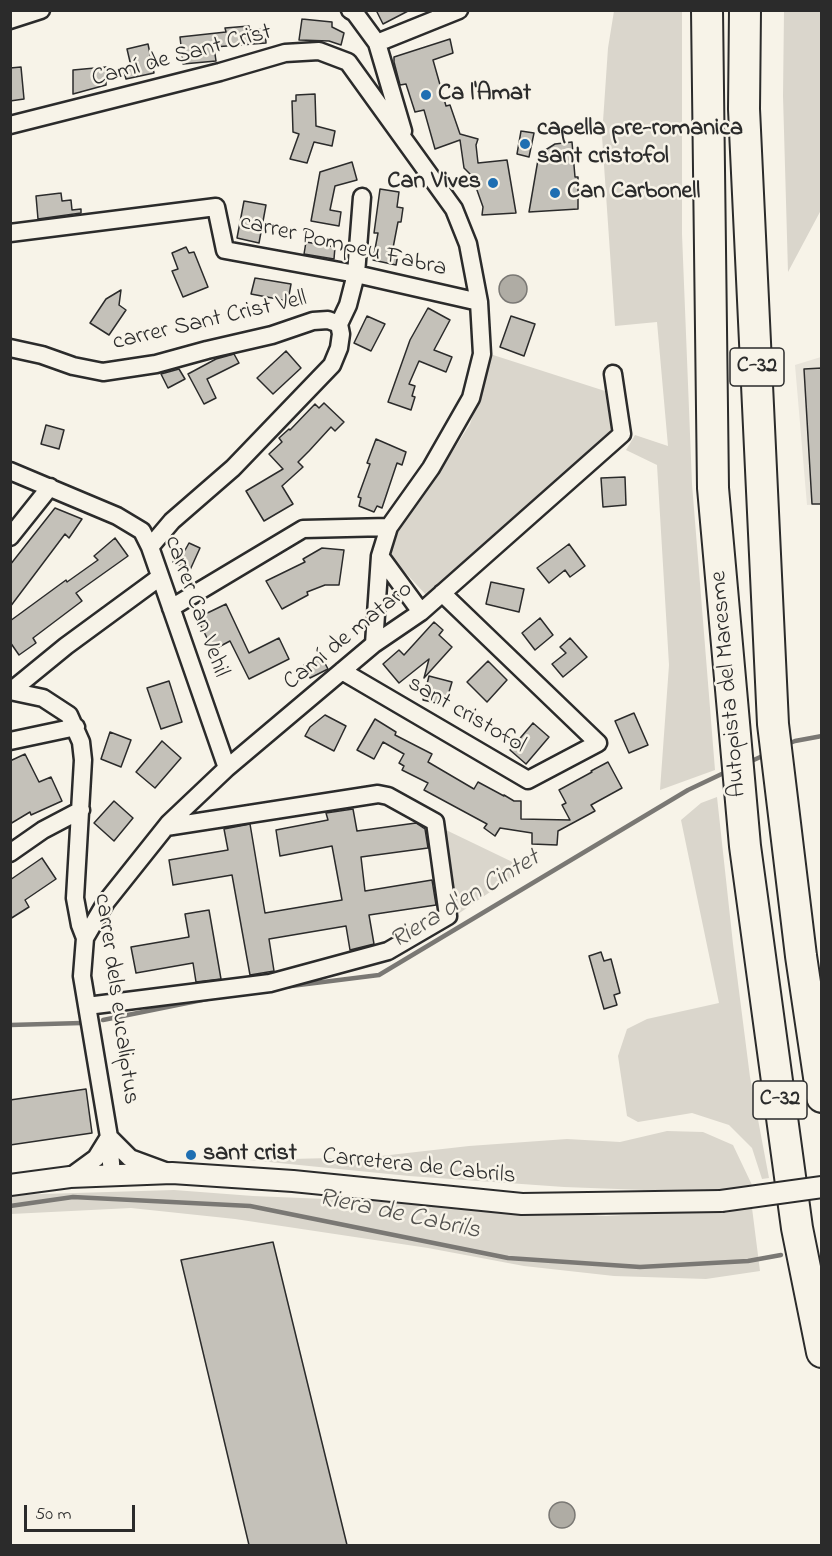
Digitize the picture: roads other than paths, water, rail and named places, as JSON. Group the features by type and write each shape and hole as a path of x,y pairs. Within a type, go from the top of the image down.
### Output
{"highway":[{"name":"Autopista del Maresme","path":"707,10 713,488 745,846 797,1228 822,1352"},
{"name":"Autopista del Maresme","path":"745,10 744,109 773,723 801,956 822,1097"}],"street":[{"path":"350,10 355,13 376,43 408,147"},
{"path":"376,43 459,10"},
{"path":"10,20 33,12"},
{"name":"Camí de Sant Crist","path":"10,125 220,72 285,53 320,51 348,62 454,209 468,244 479,302 482,354 471,398 431,468 389,527 380,556 374,644"},
{"path":"339,324 348,305 356,274 362,196"},
{"name":"carrer Pompeu Fabra","path":"10,233 216,207 225,250 356,274 479,302"},
{"name":"carrer Sant Crist Vell","path":"10,348 103,372 156,364 272,335 313,321 328,320 339,324 341,334 339,348 332,365 233,468 172,521 150,547"},
{"name":"Camí de mataro","path":"86,938 106,902 166,827 227,768 374,644 421,612 621,434 613,375"},
{"name":"carrer Can Vehil","path":"10,471 117,516 142,531 150,547 227,768"},
{"path":"10,537 50,487"},
{"path":"171,608 303,529 389,527"},
{"path":"380,556 421,612"},
{"path":"11,691 66,646 160,577"},
{"name":"sant cristofol","path":"342,671 528,780 598,743 442,593"},
{"name":"carrer dels eucaliptus","path":"11,691 43,698 69,715 81,742 83,760 75,898 80,925 86,938 82,976 110,1137 112,1176"},
{"path":"10,741 76,728"},
{"path":"87,1006 270,983 388,951 448,916 435,822 388,796 378,794 166,827"},
{"path":"10,853 43,830 81,810"},
{"name":"carrer dels eucaliptus","path":"110,1137 130,1158 172,1173"},
{"name":"carrer dels eucaliptus","path":"70,1177 96,1158 110,1137"},
{"name":"Carretera de Cabrils","path":"10,1185 70,1177 172,1173 293,1181 522,1204 721,1201 822,1186"}],"waterway":[{"name":"Riera d'en Cintet","path":"785,745 822,736"},
{"name":"Riera d'en Cintet","path":"747,763 767,754"},
{"name":"Riera d'en Cintet","path":"283,987 379,975 688,790 728,771"},
{"name":"Riera d'en Cintet","path":"103,1020 212,998"},
{"name":"Riera d'en Cintet","path":"10,1025 82,1023"},
{"name":"Riera de Cabrils","path":"10,1206 73,1197 250,1206 508,1258 640,1267 748,1261 781,1255"}],"place":[{"name":"Ca l'Amat","path":"426,95"},
{"name":"capella pre-romanica sant cristofol","path":"525,144"},
{"name":"Can Vives","path":"493,183"},
{"name":"Can Carbonell","path":"555,193"},
{"name":"sant crist","path":"191,1155"}]}
